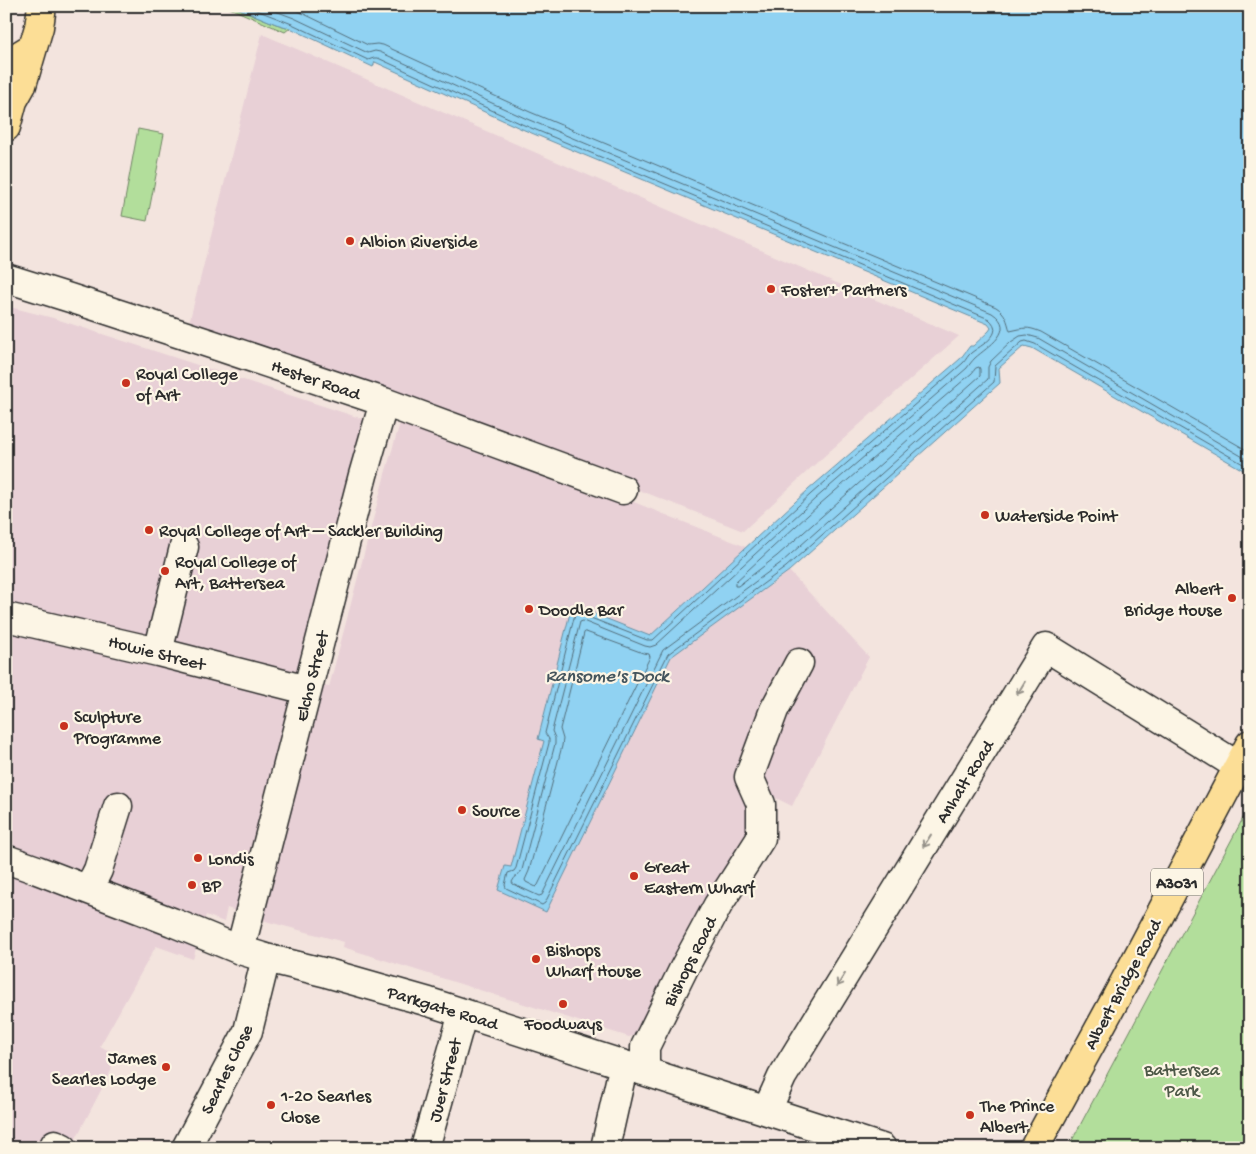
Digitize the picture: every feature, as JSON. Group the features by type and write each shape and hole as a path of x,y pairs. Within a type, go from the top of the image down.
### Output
{"main road":[{"path":"6,127 10,96 22,85 42,6"},
{"path":"6,67 7,63 33,47"},
{"name":"Albert Bridge Road","path":"1034,1148 1244,755"}],"street":[{"name":"Hester Road","path":"6,278 384,402 623,490"},
{"name":"Elcho Street","path":"240,950 363,475 384,402"},
{"path":"158,652 184,547"},
{"name":"Howie Street","path":"6,617 158,652 307,690"},
{"name":"Anhalt Road","path":"767,1110 782,1077 1046,646 1244,755"},
{"name":"Bishops Road","path":"605,1148 620,1081 635,1068 684,968 718,905 760,838 760,804 748,777 774,710 799,663"},
{"path":"86,889 98,870 118,806"},
{"name":"Parkgate Road","path":"6,859 240,950 327,972 463,1013 882,1148"},
{"name":"Searles Close","path":"186,1148 248,1031 266,958"},
{"name":"Juer Street","path":"425,1148 463,1013"},
{"path":"53,1148 55,1144 63,1148"}],"shaded area":[{"path":"262,34 959,336 743,531 332,369 188,327"},
{"path":"6,306 53,318 366,420 295,676 329,687 400,423 611,493 744,546 770,586 789,571 869,657 792,806 774,797 765,805 750,829 639,1034 629,1037 343,947 344,942 269,922 227,908 224,922 206,915 193,959 156,946 100,1046 113,1053 111,1071 71,1148 6,1148"}],"green space":[{"path":"225,6 232,6 290,28 285,32"},
{"path":"138,129 164,134 147,221 122,216"},
{"name":"Battersea Park","path":"1250,805 1250,1148 1068,1148"}],"water":[{"name":"Ransome's Dock","path":"232,6 1250,6 1250,474 1032,348 1024,346 999,368 1000,383 789,571 671,657 546,912 498,890 505,866 511,867 544,741 538,739 572,605 650,636 808,490 960,359 970,346 973,346 991,328 988,324 522,129 375,62 373,67 290,28"}],"place":[{"name":"Albion Riverside","path":"350,241"},
{"name":"Foster+ Partners","path":"771,289"},
{"name":"Royal College of Art","path":"126,383"},
{"name":"Waterside Point","path":"985,515"},
{"name":"Royal College of Art – Sackler Building","path":"149,530"},
{"name":"Royal College of Art, Battersea","path":"165,571"},
{"name":"Albert Bridge House","path":"1232,598"},
{"name":"Doodle Bar","path":"529,609"},
{"name":"Sculpture Programme","path":"64,726"},
{"name":"Source","path":"462,810"},
{"name":"Londis","path":"198,858"},
{"name":"Great Eastern Wharf","path":"634,876"},
{"name":"BP","path":"192,885"},
{"name":"Bishops Wharf House","path":"536,959"},
{"name":"Foodways","path":"563,1004"},
{"name":"James Searles Lodge","path":"166,1067"},
{"name":"1-20 Searles Close","path":"271,1105"},
{"name":"The Prince Albert","path":"970,1115"}]}
